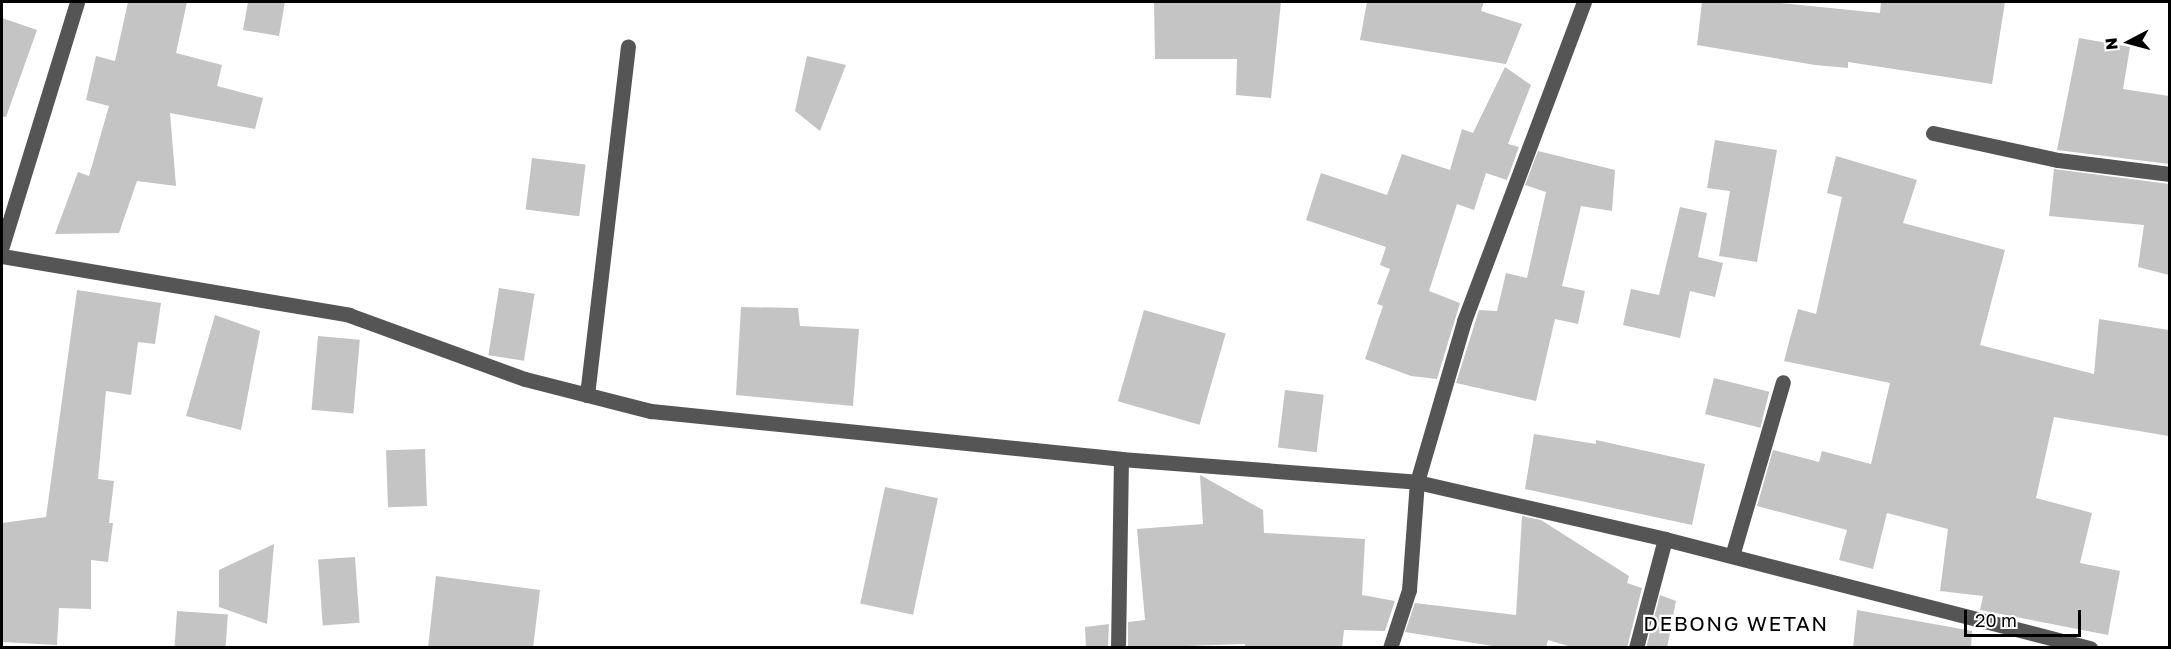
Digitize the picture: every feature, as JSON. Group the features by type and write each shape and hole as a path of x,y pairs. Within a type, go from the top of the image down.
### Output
{"street":[{"path":"2,246 77,2"},
{"path":"1390,648 1409,590 1417,482 1464,321 1584,2"},
{"path":"587,395 627,46"},
{"path":"1933,134 2058,160 2169,174"},
{"path":"2,256 349,315 525,379 651,411 1121,459 1417,482 1665,539 2090,648"},
{"path":"1732,556 1783,382"},
{"path":"1118,648 1121,459"},
{"path":"1636,648 1665,539"}],"building":[{"path":"128,2 187,2 176,53 222,65 217,86 263,98 255,129 170,113 176,186 137,181 119,233 55,234 78,172 89,176 109,106 86,100 96,56 115,61"},
{"path":"248,2 285,2 279,36 243,30"},
{"path":"1154,2 1281,2 1271,98 1236,95 1237,59 1155,59"},
{"path":"1367,2 1484,2 1481,11 1522,24 1506,64 1360,40"},
{"path":"1702,2 1770,2 1880,13 1881,2 2005,2 1992,84 1848,62 1848,68 1815,65 1697,45"},
{"path":"2,18 37,30 6,117 2,117"},
{"path":"2079,38 2130,47 2123,89 2169,96 2169,164 2057,150"},
{"path":"807,56 846,65 820,131 795,111"},
{"path":"1505,67 1531,85 1508,144 1519,147 1507,180 1486,173 1474,210 1457,204 1429,291 1460,303 1437,379 1411,376 1365,359 1383,306 1377,304 1390,269 1380,265 1386,247 1306,220 1321,173 1387,195 1402,154 1450,170 1462,129 1473,133"},
{"path":"1715,140 1777,150 1757,262 1719,256 1730,191 1707,188"},
{"path":"1538,151 1615,170 1612,211 1581,206 1562,286 1585,291 1578,324 1555,319 1536,401 1456,383 1479,310 1497,311 1506,273 1527,278 1546,192 1525,185"},
{"path":"1836,156 1917,180 1903,223 2005,250 1980,345 2094,374 2099,319 2169,330 2169,436 2054,417 2036,498 2092,513 2080,563 2120,571 2108,635 1980,610 1983,596 1940,591 1948,529 1887,513 1873,569 1839,560 1847,530 1757,506 1773,450 1819,462 1822,451 1871,464 1890,383 1784,361 1798,309 1816,314 1842,197 1827,193"},
{"path":"532,158 586,165 579,216 526,210"},
{"path":"2054,169 2169,184 2169,275 2138,267 2144,225 2049,216"},
{"path":"1680,207 1707,213 1698,257 1723,263 1715,297 1690,291 1680,338 1623,325 1631,289 1659,295"},
{"path":"499,288 535,294 524,361 488,355"},
{"path":"77,290 161,303 155,344 138,342 131,395 106,391 98,479 114,481 109,523 113,523 108,562 91,560 91,609 59,608 57,645 2,642 2,523 46,517"},
{"path":"741,307 798,308 800,326 859,329 853,406 736,395"},
{"path":"1144,310 1226,333 1200,425 1118,401"},
{"path":"215,315 260,331 241,430 186,416"},
{"path":"318,336 360,340 353,413 312,410"},
{"path":"1714,378 1769,392 1760,428 1705,414"},
{"path":"1285,390 1324,395 1317,452 1278,448"},
{"path":"1534,434 1596,444 1596,440 1705,464 1692,525 1525,489"},
{"path":"425,449 427,506 388,507 386,450"},
{"path":"1200,475 1263,510 1264,533 1365,539 1362,595 1395,601 1385,631 1344,630 1342,648 1245,648 1245,644 1128,648 1128,622 1145,620 1137,529 1203,524"},
{"path":"885,487 938,498 913,615 860,603"},
{"path":"1522,516 1541,520 1629,576 1627,583 1642,588 1627,648 1575,648 1548,640 1546,648 1505,648 1405,632 1415,603 1516,615"},
{"path":"274,544 267,624 219,607 219,570"},
{"path":"355,557 360,623 323,625 318,560"},
{"path":"436,576 540,590 533,648 428,648"},
{"path":"1660,595 1676,601 1667,648 1646,648"},
{"path":"1857,610 1972,631 1971,648 1853,648"},
{"path":"177,611 228,615 226,648 174,648"},
{"path":"1109,624 1108,648 1086,648 1085,627"}],"district":[{"name":"DEBONG WETAN","path":"1736,623"}]}
